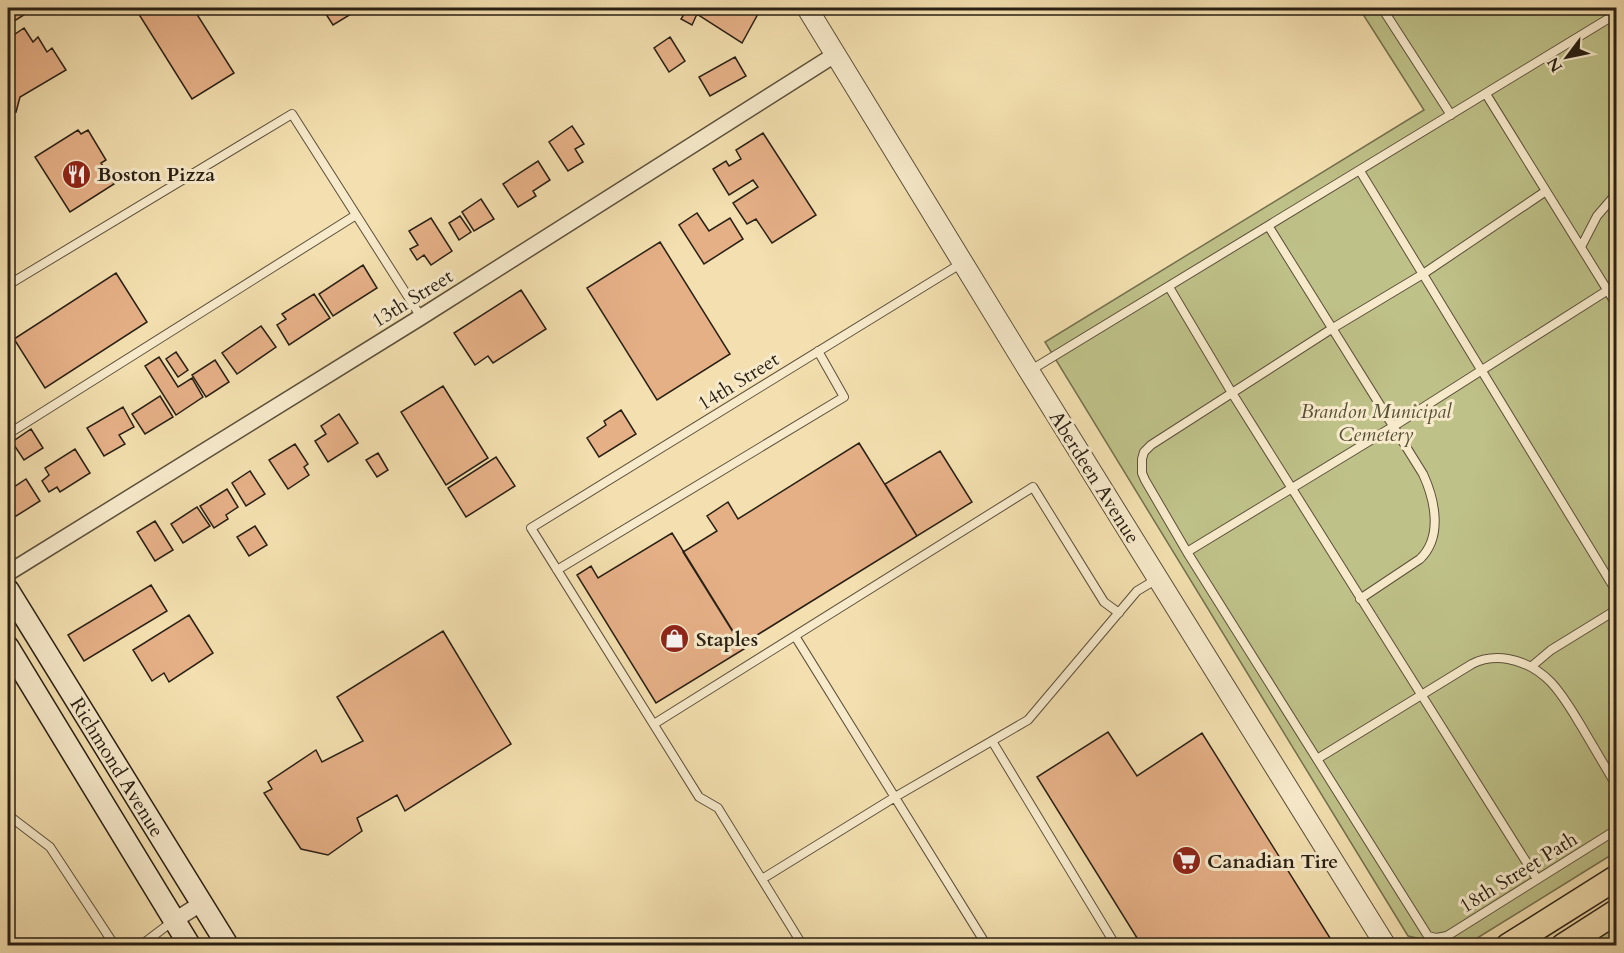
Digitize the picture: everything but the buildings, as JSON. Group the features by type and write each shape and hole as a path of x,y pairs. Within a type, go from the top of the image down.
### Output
{"main road":[{"name":"Richmond Avenue","path":"8,590 228,945"},
{"name":"Richmond Avenue","path":"8,647 190,945"},
{"path":"1508,945 1617,878"},
{"path":"1563,945 1617,912"}],"street":[{"name":"Aberdeen Avenue","path":"807,8 1158,578 1394,943"},
{"name":"13th Street","path":"8,573 421,317 836,54"},
{"path":"8,664 32,686"},
{"path":"175,920 202,903"}],"lane":[{"path":"1382,8 1451,115"},
{"path":"1029,371 1617,14"},
{"path":"1486,94 1617,304"},
{"path":"8,285 292,114 421,317"},
{"path":"1360,171 1617,591"},
{"path":"1546,191 1423,274 1333,328 1147,447 1141,466 1145,480 1187,552 1317,759 1480,660 1503,658 1532,666 1547,678 1562,695 1617,785"},
{"path":"1581,247 1597,216 1617,194"},
{"path":"8,434 356,215"},
{"path":"1269,226 1394,426 1428,486 1434,515 1432,542 1428,551 1420,559 1360,599"},
{"name":"14th Street","path":"557,570 531,528 962,262"},
{"path":"1169,287 1360,599 1537,879"},
{"path":"1187,552 1394,426 1608,291"},
{"path":"803,945 718,808 699,797 557,570 844,397 818,351"},
{"path":"654,724 1033,487 1104,602 1119,613"},
{"path":"762,879 1028,720 1137,591 1158,578"},
{"path":"1532,666 1551,650 1617,610"},
{"path":"795,636 987,945"},
{"path":"992,741 1116,945"},
{"name":"18th Street Path","path":"1317,759 1426,933 1436,939 1447,936 1617,830"},
{"path":"8,814 50,847 115,945"},
{"path":"140,945 175,920"}],"path":[{"path":"1394,943 1424,945"}],"green space":[{"name":"Brandon Municipal Cemetery","path":"1359,8 1616,8 1616,852 1466,945 1448,945 1408,936 1045,342 1424,110"},
{"path":"1616,917 1616,945 1576,945"}],"place":[{"name":"Boston Pizza","path":"76,174"},
{"name":"Staples","path":"675,639"},
{"name":"Canadian Tire","path":"1186,861"}]}
